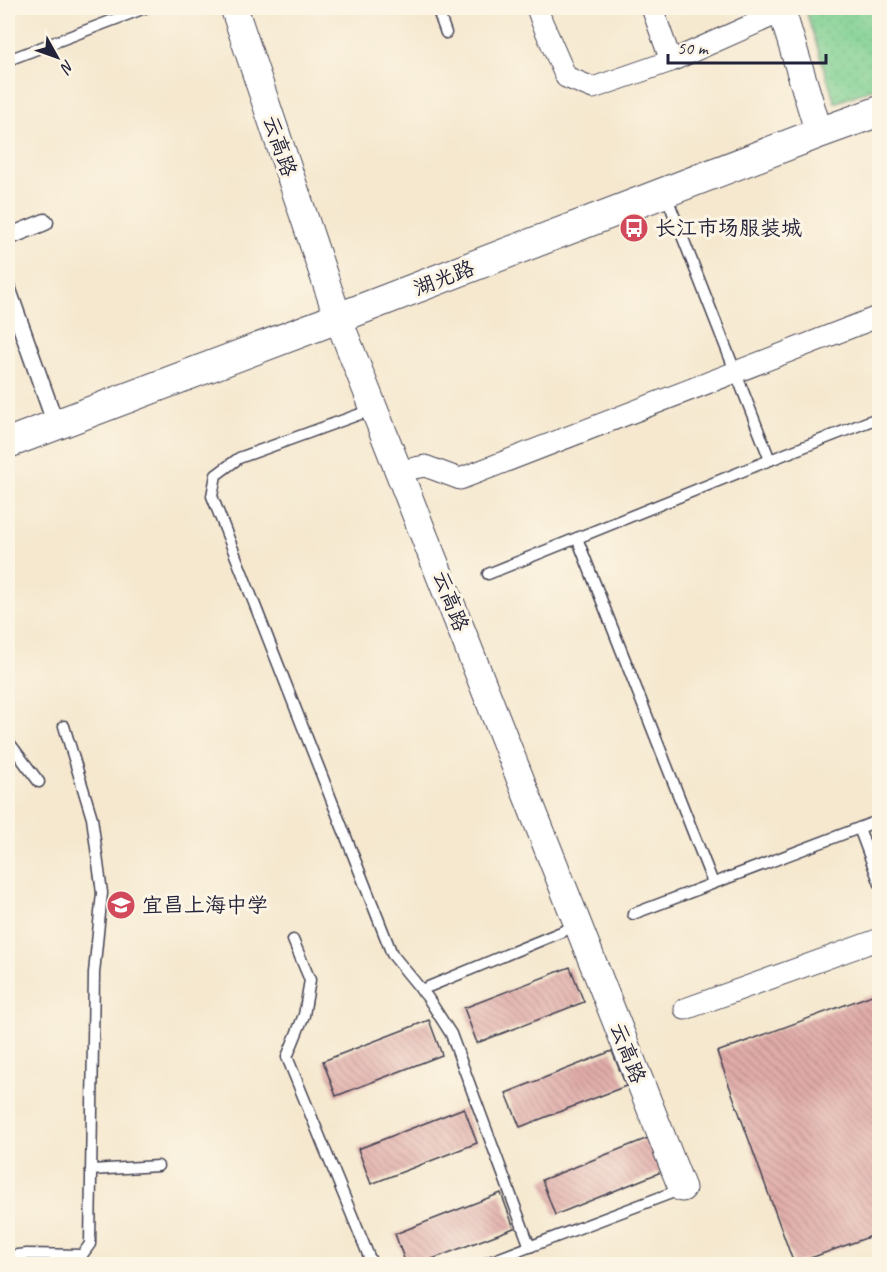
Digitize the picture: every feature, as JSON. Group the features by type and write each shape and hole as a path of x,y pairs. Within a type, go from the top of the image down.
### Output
{"main road":[{"name":"湖光路","path":"8,443 879,111"}],"street":[{"name":"云高路","path":"234,8 339,318 682,1188"},
{"path":"537,8 566,77 593,88 671,61 781,10 819,133"},
{"path":"652,8 671,61"},
{"path":"8,237 45,222"},
{"path":"8,290 56,425"},
{"path":"399,471 425,466 460,479 879,316"},
{"path":"685,1009 879,939"}],"lane":[{"path":"8,60 145,8"},
{"path":"437,8 446,33"},
{"path":"665,192 770,460"},
{"path":"374,408 239,458 216,475 212,496 392,954 421,990 451,1034 530,1247"},
{"path":"488,574 879,417"},
{"path":"577,538 713,883"},
{"path":"8,1256 82,1255 90,1244 94,972 102,893 92,818 64,726"},
{"path":"8,741 39,783"},
{"path":"633,914 879,820"},
{"path":"859,828 879,884"},
{"path":"421,990 578,925"},
{"path":"293,940 310,980 304,1015 287,1057 372,1264"},
{"path":"91,1170 158,1166"},
{"path":"484,1264 682,1188"}],"green space":[{"path":"805,8 879,8 879,86 835,103"}],"building":[{"path":"570,967 584,1002 477,1043 464,1008"},
{"path":"880,992 880,1233 794,1264 717,1052"},
{"path":"429,1020 442,1055 336,1096 323,1061"},
{"path":"612,1051 626,1086 520,1127 506,1093"},
{"path":"464,1108 477,1143 371,1184 358,1149"},
{"path":"648,1138 661,1172 555,1215 542,1180"},
{"path":"501,1193 514,1228 419,1264 406,1264 395,1234"}],"place":[{"name":"长江市场服装城","path":"634,228"},
{"name":"宜昌上海中学","path":"121,905"}]}
